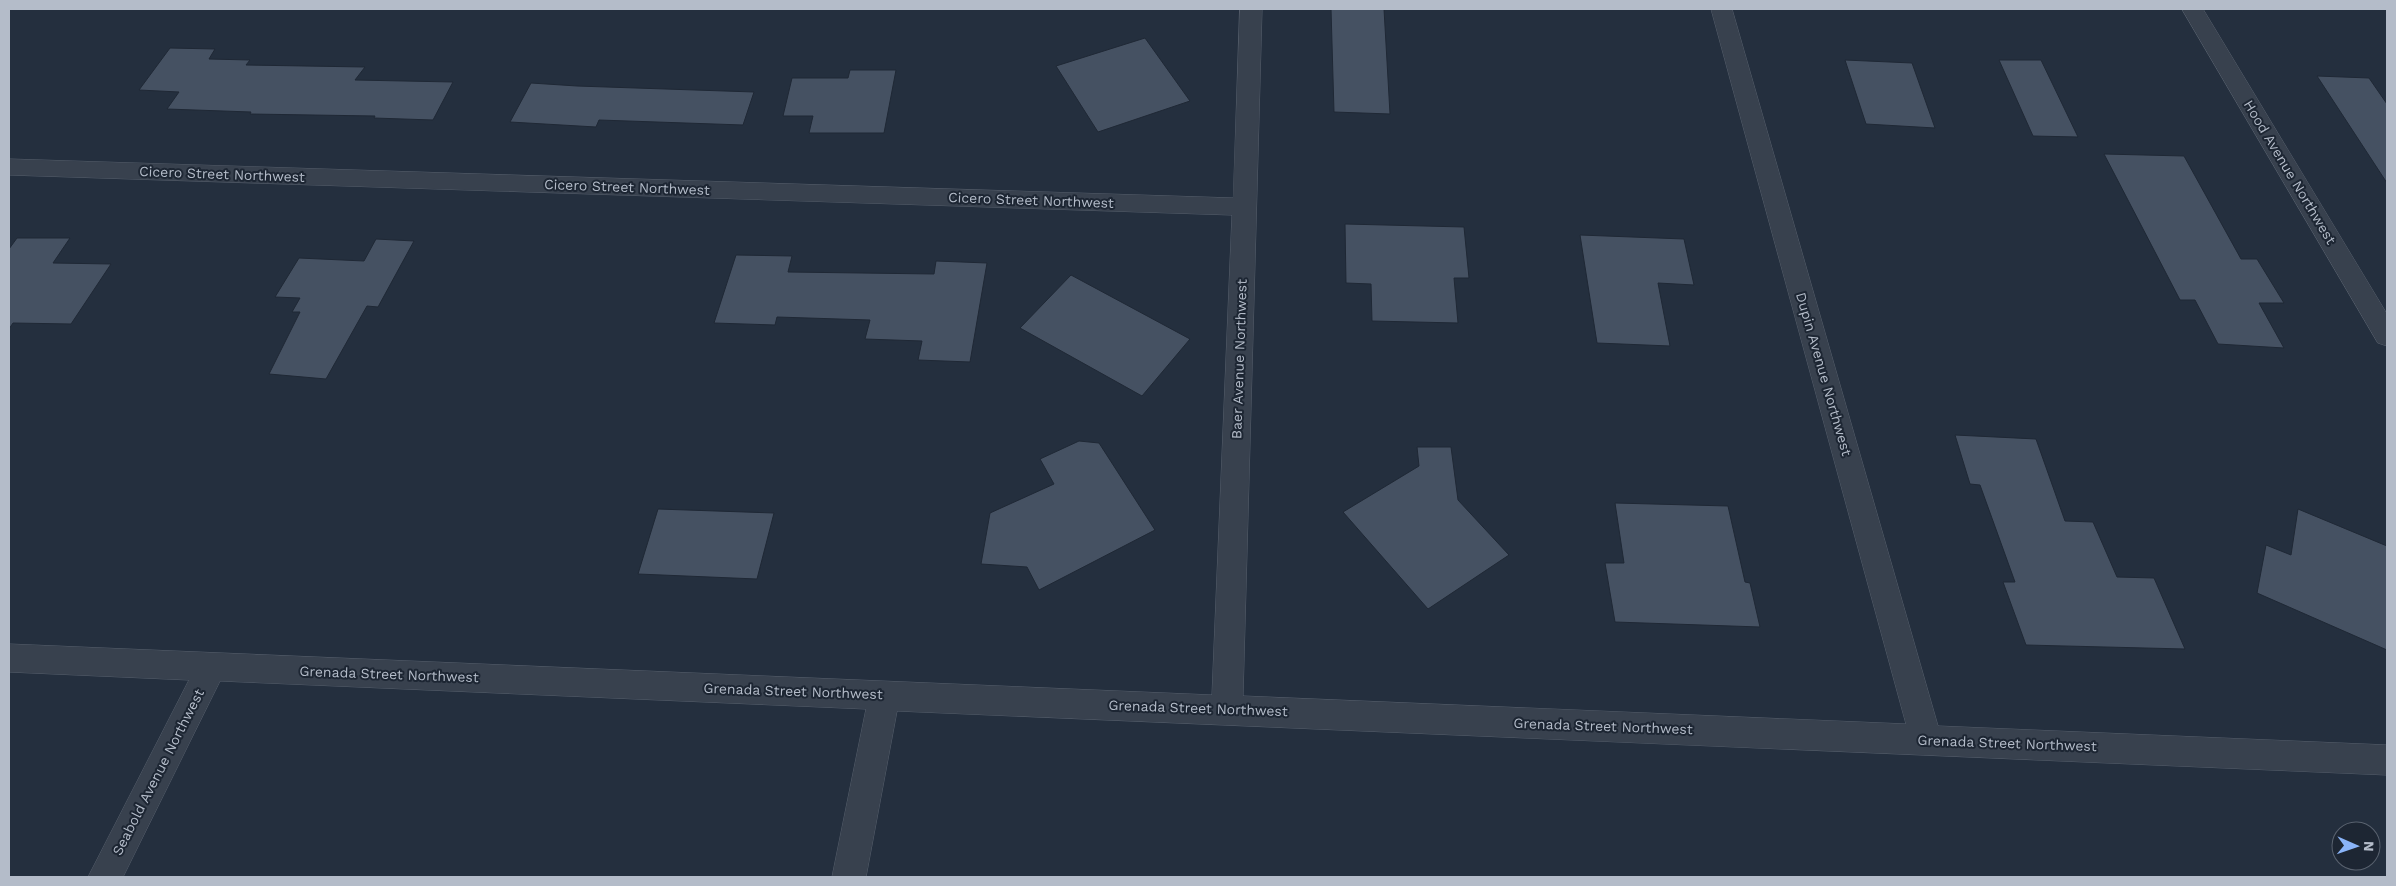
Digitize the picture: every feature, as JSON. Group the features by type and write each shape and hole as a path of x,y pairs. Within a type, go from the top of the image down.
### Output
{"street":[{"name":"Baer Avenue Northwest","path":"1227,709 1251,9"},
{"name":"Dupin Avenue Northwest","path":"1722,9 1926,740"},
{"name":"Hood Avenue Northwest","path":"2192,9 2387,336"},
{"name":"Cicero Street Northwest","path":"9,167 1245,208"},
{"name":"Grenada Street Northwest","path":"9,658 2387,760"},
{"name":"Seabold Avenue Northwest","path":"105,877 212,666"},
{"path":"849,877 884,695"}],"building":[{"path":"1331,9 1384,9 1390,114 1334,112"},
{"path":"1145,38 1190,101 1098,132 1056,66"},
{"path":"170,48 215,49 209,59 250,60 246,65 365,67 355,80 453,82 433,120 374,118 375,116 250,114 251,112 167,109 179,92 139,90"},
{"path":"1845,60 1912,63 1935,128 1866,124"},
{"path":"1999,60 2041,60 2078,137 2033,136"},
{"path":"850,70 896,70 884,133 809,133 813,116 783,116 792,78 848,78"},
{"path":"2317,76 2369,78 2387,104 2387,183"},
{"path":"531,83 754,92 743,125 599,120 596,127 510,122"},
{"path":"2104,154 2184,156 2241,259 2257,259 2284,303 2259,303 2284,348 2218,344 2195,300 2180,300"},
{"path":"1345,224 1464,227 1469,278 1454,278 1458,323 1372,321 1371,284 1346,283"},
{"path":"1580,235 1684,239 1694,285 1658,283 1670,346 1597,343"},
{"path":"17,238 70,238 53,263 111,264 71,324 13,323 9,329 9,249"},
{"path":"376,239 414,241 378,307 367,306 326,379 269,374 300,312 292,312 300,298 275,297 299,258 364,261"},
{"path":"736,255 792,256 788,272 934,274 936,261 987,263 970,362 918,360 922,341 865,339 870,320 777,317 775,325 714,323"},
{"path":"1071,275 1190,339 1142,396 1020,328"},
{"path":"1955,435 2036,439 2065,521 2093,522 2117,577 2154,578 2185,649 2026,645 2003,582 2015,582 1980,485 1970,484"},
{"path":"1079,441 1099,443 1155,530 1039,590 1027,567 981,564 990,513 1054,484 1040,459"},
{"path":"1417,447 1451,447 1458,500 1509,555 1428,609 1343,512 1419,466"},
{"path":"1615,503 1728,506 1745,582 1750,583 1760,627 1615,622 1605,563 1624,563"},
{"path":"658,509 774,513 757,579 638,574"},
{"path":"2298,509 2387,546 2387,650 2257,593 2266,545 2291,555"}]}
